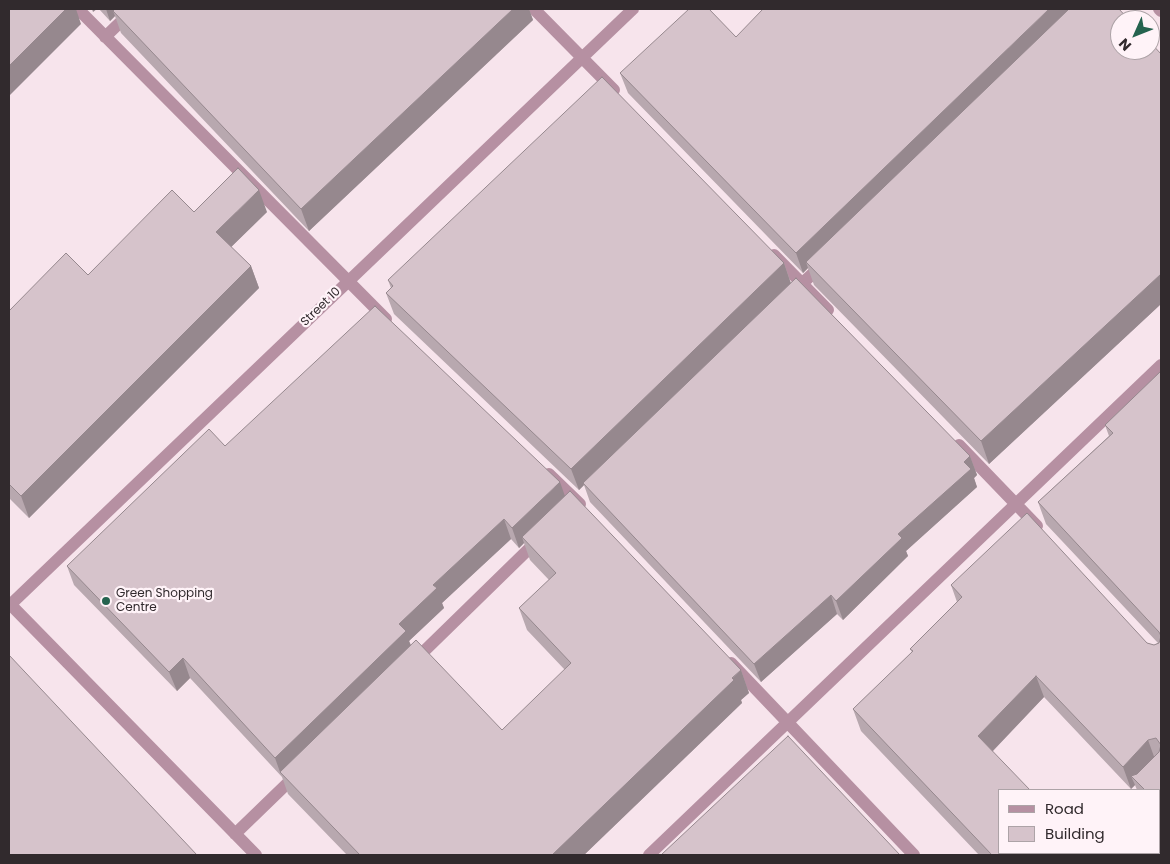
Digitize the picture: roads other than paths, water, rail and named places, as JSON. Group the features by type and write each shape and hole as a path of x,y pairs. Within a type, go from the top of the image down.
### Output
{"street":[{"path":"78,9 348,282 398,330"},
{"path":"105,37 134,9"},
{"path":"534,9 624,100"},
{"name":"Street 10","path":"9,605 633,9"},
{"path":"768,248 837,319"},
{"path":"781,304 831,256"},
{"path":"648,855 1161,365"},
{"path":"947,432 1049,539"},
{"path":"542,467 591,516"},
{"path":"406,668 549,529"},
{"path":"9,605 256,855"},
{"path":"720,651 914,855"},
{"path":"236,834 307,765"}],"place":[{"name":"Green Shopping Centre","path":"106,601"}]}
